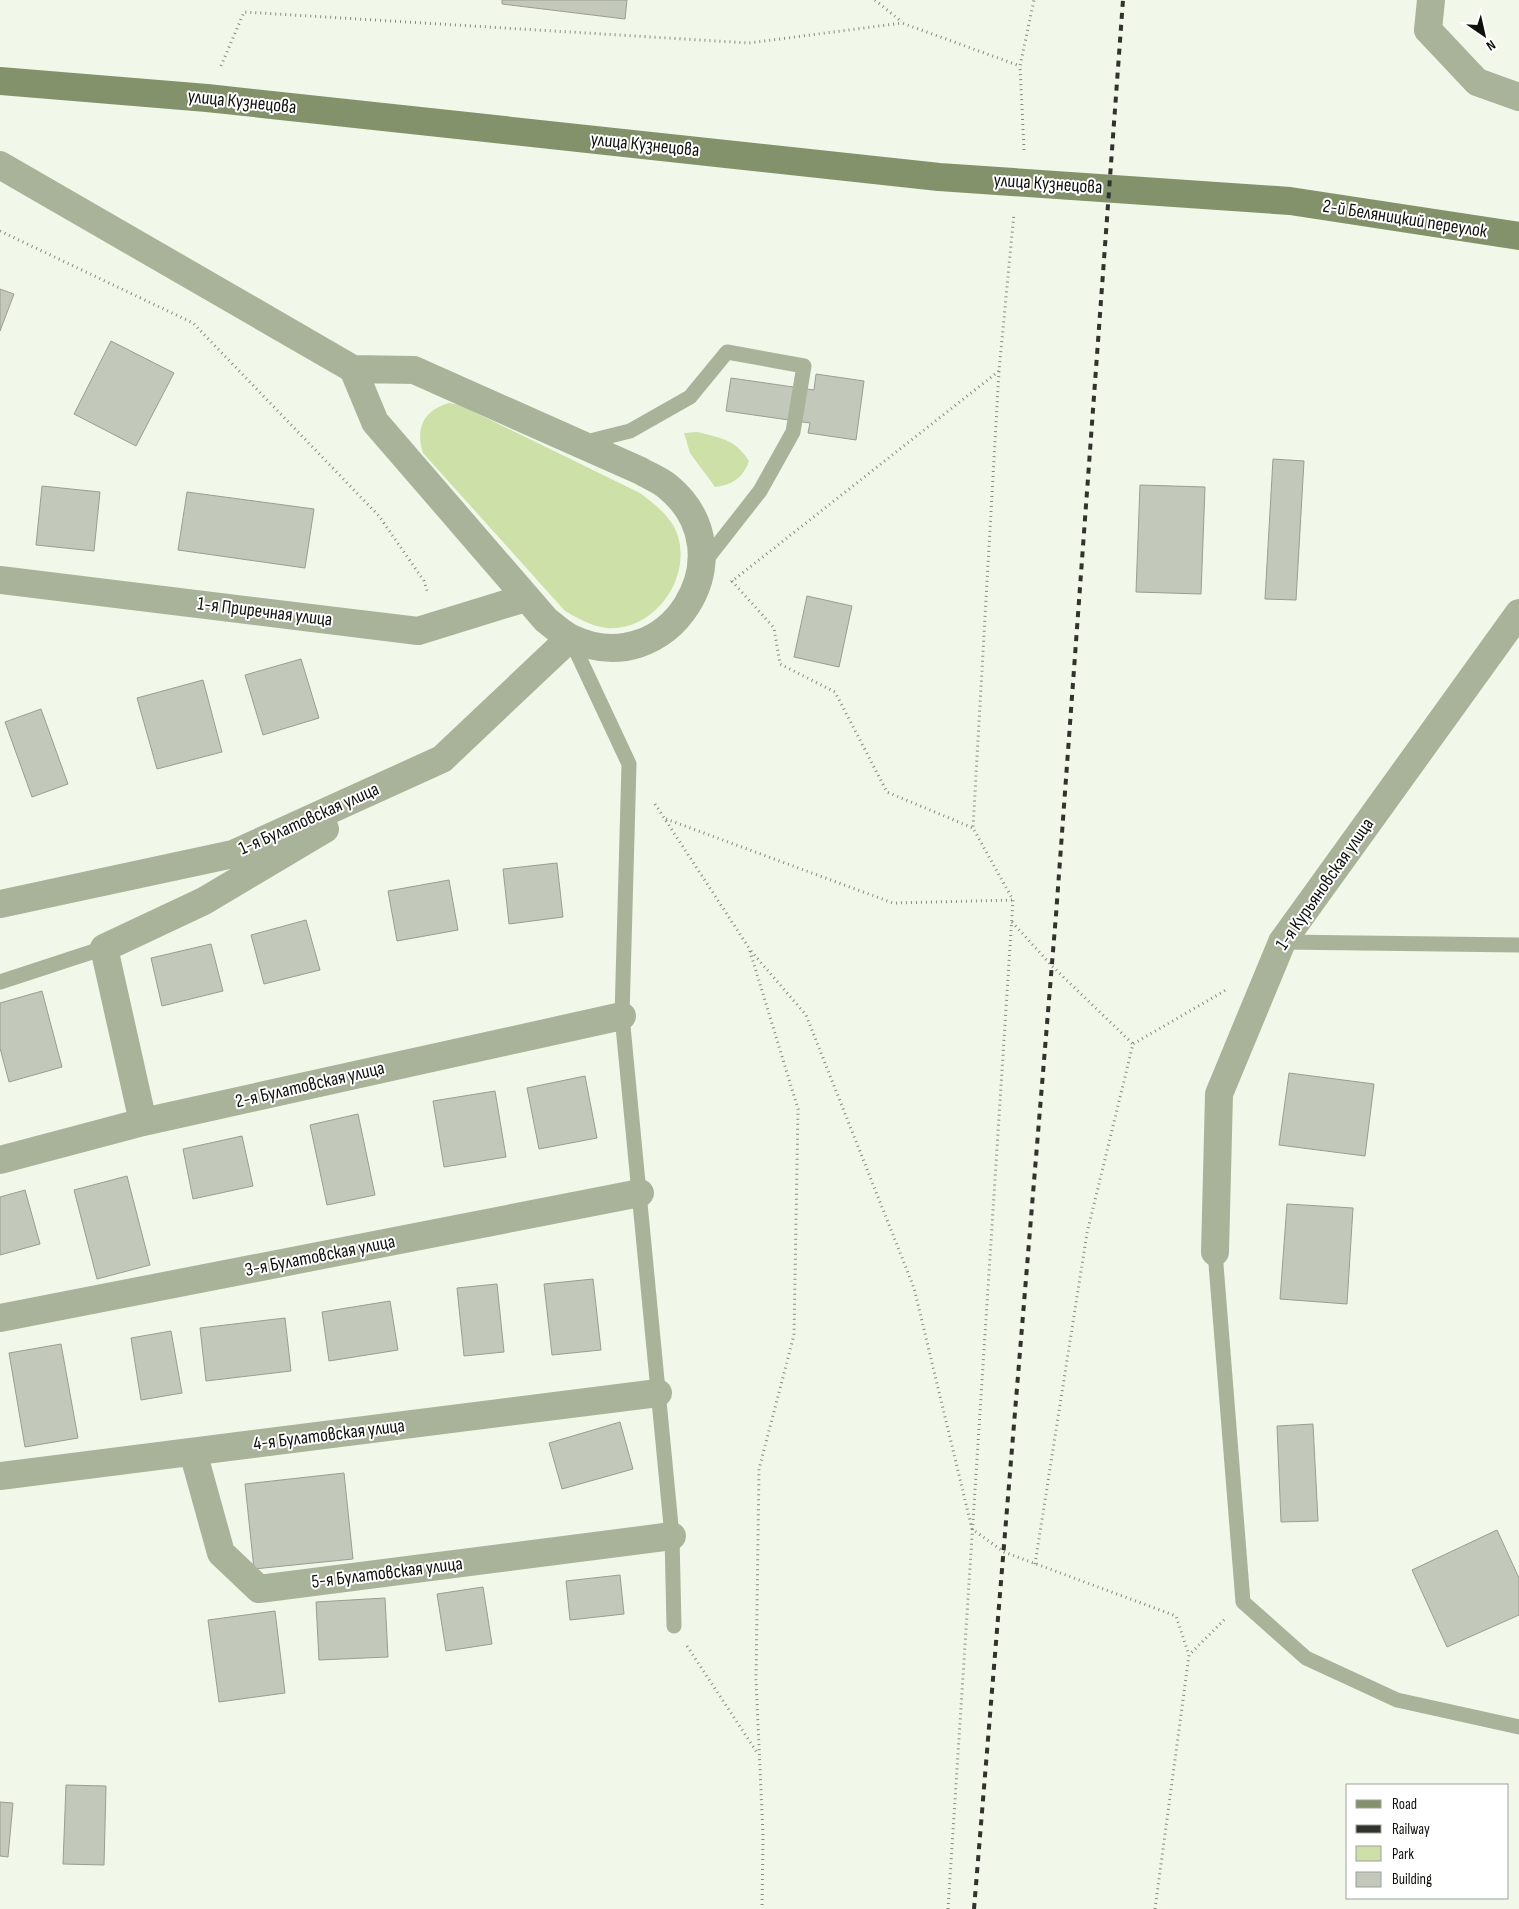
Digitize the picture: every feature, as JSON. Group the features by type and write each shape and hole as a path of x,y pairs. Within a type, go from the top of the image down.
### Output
{"main road":[{"name":"улица Кузнецова","path":"0,81 207,98 939,177 1290,201"},
{"name":"2-й Беляницкий переулок","path":"1290,201 1519,236"}],"street":[{"path":"1431,0 1428,30 1476,82 1519,97"},
{"path":"0,165 353,369 414,370 667,485 687,507 700,535 702,565 695,594 679,618 656,637 628,647 598,647 570,638 546,620 525,598 375,422 353,369"},
{"name":"1-я Приречная улица","path":"0,580 418,631 525,598"},
{"name":"1-я Курьяновская улица","path":"1215,1252 1219,1094 1278,952 1519,612"},
{"name":"1-я Булатовская улица","path":"0,904 233,854 442,759 570,638"},
{"path":"143,1122 104,948 204,901 442,759"},
{"name":"2-я Булатовская улица","path":"0,1160 143,1122 622,1016"},
{"name":"3-я Булатовская улица","path":"0,1318 640,1193"},
{"name":"4-я Булатовская улица","path":"0,1476 658,1393"},
{"name":"5-я Булатовская улица","path":"193,1452 221,1554 259,1589 672,1536"}],"lane":[{"path":"580,444 630,431 690,397 727,352 804,366 793,432 760,491 702,565"},
{"path":"570,638 629,764 622,1016 672,1536 674,1626"},
{"path":"1278,952 1519,945"},
{"path":"0,982 104,948"},
{"path":"1215,1252 1243,1602 1306,1658 1398,1700 1519,1727"}],"path":[{"path":"875,0 902,23 1020,66"},
{"path":"1022,158 1024,149 1020,66 1034,0"},
{"path":"207,98 244,12 749,43 902,23"},
{"path":"948,1909 1013,900 973,828 999,371 1015,208"},
{"path":"0,231 193,323 380,516 424,581 436,626"},
{"path":"695,594 732,582 999,371"},
{"path":"732,582 774,628 780,664 835,692 887,792 973,828"},
{"path":"629,764 749,948 806,1015 914,1288 972,1529 1004,1552 1176,1616 1189,1655 1155,1909"},
{"path":"665,819 893,903 1013,900"},
{"path":"1012,922 1052,966 1133,1044"},
{"path":"749,948 798,1109 794,1335 759,1469 756,1680 763,1836 762,1909"},
{"path":"1035,1564 1088,1233 1133,1044 1278,952"},
{"path":"1189,1655 1243,1602"},
{"path":"674,1626 759,1754"}],"green space":[{"path":"449,403 460,405 640,493 662,511 673,525 679,542 680,560 677,578 657,609 642,620 626,627 607,628 590,624 565,611 423,453 420,436 424,421 433,410"},
{"path":"697,432 727,440 744,454 749,461 744,472 736,480 715,487 690,453 684,433"}],"building":[{"path":"502,0 627,0 625,19 502,4"},
{"path":"0,289 14,294 0,331"},
{"path":"111,341 174,373 136,446 74,414"},
{"path":"816,374 864,381 856,440 808,433 810,423 726,411 731,378 814,390"},
{"path":"1273,459 1304,461 1296,600 1265,599"},
{"path":"1140,485 1205,487 1201,594 1136,592"},
{"path":"42,486 100,492 94,551 36,545"},
{"path":"187,492 314,509 305,568 178,550"},
{"path":"807,596 852,606 839,667 794,657"},
{"path":"301,659 319,718 263,735 245,675"},
{"path":"203,680 222,752 157,769 137,698"},
{"path":"41,709 68,784 32,797 5,722"},
{"path":"557,863 563,917 509,924 503,869"},
{"path":"449,880 458,930 397,941 388,891"},
{"path":"306,920 320,970 264,984 251,935"},
{"path":"211,944 223,991 162,1006 151,958"},
{"path":"42,991 62,1067 9,1082 0,1048 0,1003"},
{"path":"1289,1073 1374,1084 1365,1156 1279,1145"},
{"path":"585,1076 597,1138 539,1149 527,1088"},
{"path":"495,1091 506,1157 444,1167 433,1101"},
{"path":"358,1114 375,1195 327,1205 310,1125"},
{"path":"242,1136 253,1186 193,1199 183,1149"},
{"path":"127,1176 150,1265 97,1279 74,1190"},
{"path":"25,1190 40,1244 0,1255 0,1197"},
{"path":"1287,1204 1353,1208 1347,1304 1280,1299"},
{"path":"593,1279 601,1350 552,1355 544,1284"},
{"path":"497,1284 504,1352 464,1356 457,1288"},
{"path":"390,1301 398,1350 329,1361 322,1312"},
{"path":"285,1318 291,1371 206,1381 200,1328"},
{"path":"171,1331 182,1393 141,1400 131,1338"},
{"path":"61,1344 78,1438 25,1447 9,1353"},
{"path":"620,1422 633,1469 562,1489 549,1443"},
{"path":"1313,1424 1318,1521 1281,1522 1277,1426"},
{"path":"344,1473 353,1559 254,1569 245,1484"},
{"path":"1497,1530 1519,1578 1519,1615 1447,1647 1412,1570"},
{"path":"620,1575 624,1614 570,1620 566,1581"},
{"path":"483,1587 492,1644 446,1651 437,1594"},
{"path":"385,1598 388,1657 319,1660 316,1602"},
{"path":"275,1611 285,1693 219,1702 208,1620"},
{"path":"66,1785 106,1786 104,1865 63,1864"},
{"path":"0,1802 13,1803 8,1857 0,1856"}],"railway":[{"path":"974,1909 1056,915 1123,0"}]}
